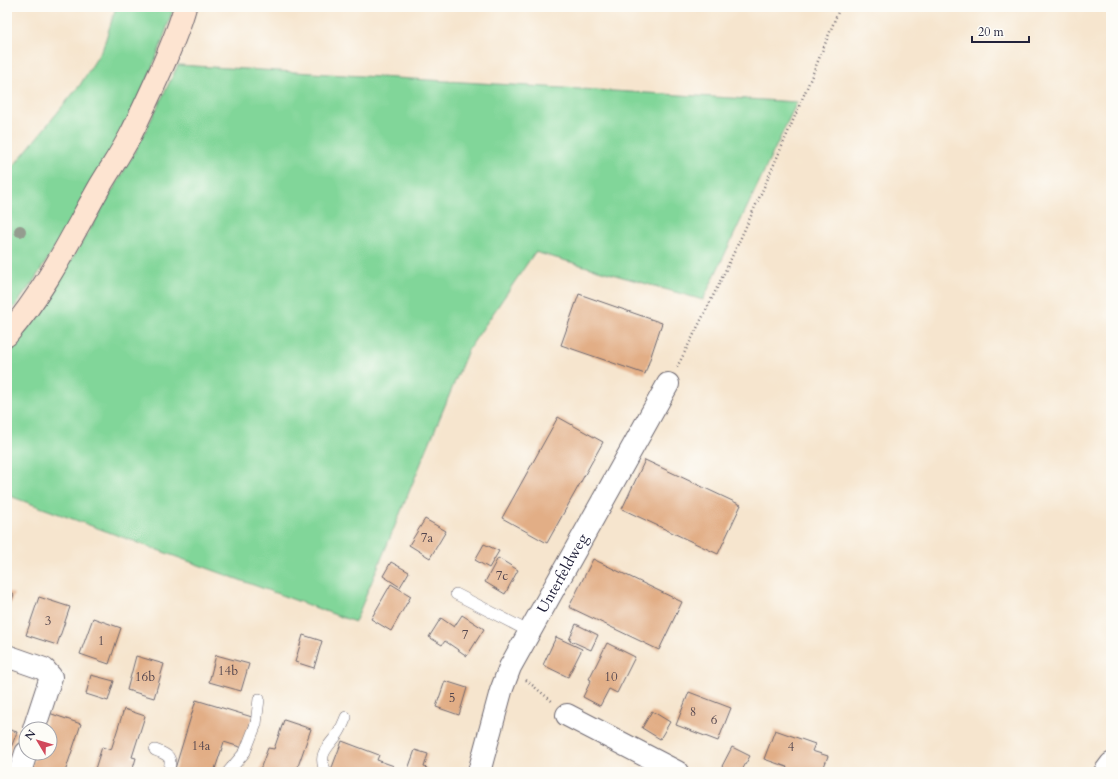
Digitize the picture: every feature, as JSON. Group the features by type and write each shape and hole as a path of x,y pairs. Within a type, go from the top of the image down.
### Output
{"main road":[{"path":"7,335 24,316 46,282 129,137 165,61 181,22 185,7"}],"street":[{"name":"Unterfeldweg","path":"479,772 500,691 510,667 668,384"},
{"path":"7,656 44,669 51,676 37,721"},
{"path":"566,715 677,772"},
{"path":"20,772 23,761"},
{"path":"1105,772 1111,764"}],"lane":[{"path":"456,594 530,632"},
{"path":"228,772 245,752 256,724 259,699"},
{"path":"326,772 322,761 323,756 327,746 339,732 346,717"},
{"path":"155,750 166,754 170,758 168,772"}],"path":[{"path":"668,384 713,298 801,103 840,7"},
{"path":"510,667 559,707 566,715"}],"green space":[{"path":"116,7 174,7 143,91 63,235 33,282 7,317 7,174 80,85 103,48"},
{"path":"178,65 797,102 703,300 535,252 468,350 355,622 7,495 7,353 36,318 95,221 138,146"}],"building":[{"path":"579,294 662,323 645,374 561,345"},
{"path":"558,417 603,442 547,543 502,518"},
{"path":"645,460 741,505 718,554 622,509"},
{"path":"425,519 446,531 430,558 409,545"},
{"path":"484,544 499,551 489,568 475,560"},
{"path":"498,558 518,570 505,594 485,582"},
{"path":"593,559 682,602 659,650 569,607"},
{"path":"391,562 409,572 400,587 383,576"},
{"path":"391,584 411,596 391,631 371,619"},
{"path":"7,591 14,594 7,614"},
{"path":"39,597 70,607 57,645 26,635"},
{"path":"462,615 484,629 467,656 445,641 442,645 429,637 441,618 454,627"},
{"path":"93,618 121,628 109,664 80,654"},
{"path":"576,624 598,635 591,650 569,640"},
{"path":"303,635 322,641 314,668 295,662"},
{"path":"556,637 582,649 568,677 543,665"},
{"path":"607,643 635,657 617,693 609,689 600,706 583,697 591,680 589,679"},
{"path":"216,655 249,664 241,691 209,682"},
{"path":"136,656 164,664 154,698 127,690"},
{"path":"91,675 114,681 108,701 86,694"},
{"path":"445,681 467,688 459,715 436,707"},
{"path":"689,692 731,708 718,741 676,725"},
{"path":"196,700 252,717 243,748 224,742 214,772 174,772"},
{"path":"124,709 145,716 132,757 136,758 132,772 94,772 102,747 111,750"},
{"path":"652,711 670,722 660,739 642,728"},
{"path":"49,713 81,724 65,772 29,772 33,761 58,761 58,721 46,721"},
{"path":"284,720 311,729 296,772 259,772 268,748 274,749"},
{"path":"7,729 17,732 7,758"},
{"path":"775,730 815,744 812,751 828,756 822,772 785,772 787,767 764,759"},
{"path":"342,741 379,755 377,760 394,766 392,772 337,772 331,770"},
{"path":"732,747 750,756 741,772 724,772 720,770"},
{"path":"415,750 428,754 424,767 427,768 425,772 407,772"}]}
